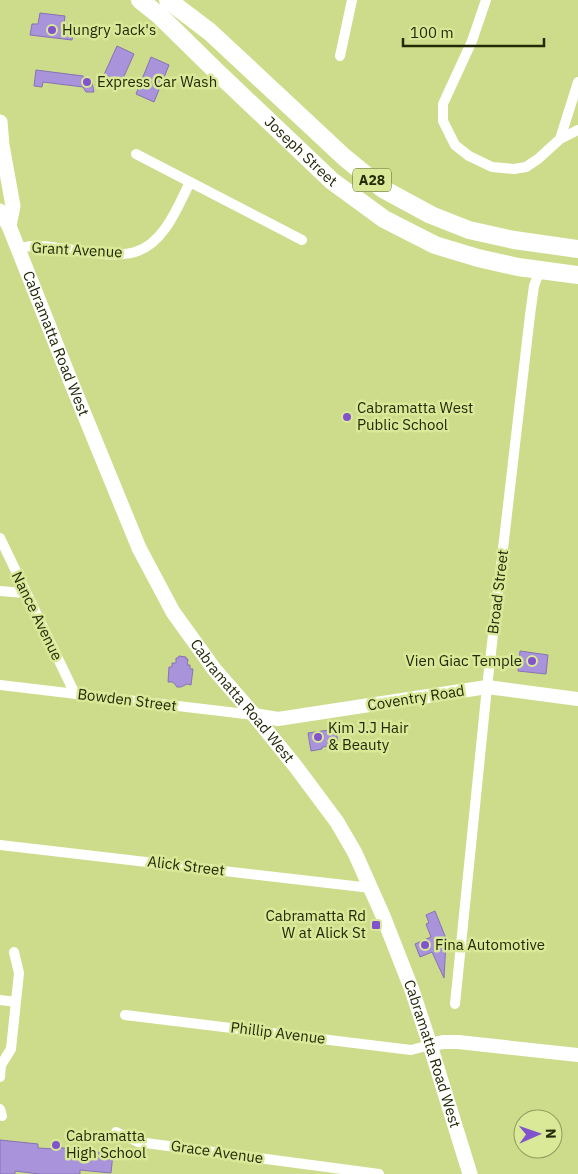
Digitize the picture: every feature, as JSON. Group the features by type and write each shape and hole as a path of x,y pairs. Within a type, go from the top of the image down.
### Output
{"highway":[{"name":"Joseph Street","path":"140,0 160,16 332,181 384,219 435,245 478,258 500,264 578,276"},
{"name":"Joseph Street","path":"168,0 210,32 344,157 383,189 431,215 469,230 514,240 578,249"}],"main road":[{"name":"Cabramatta Road West","path":"0,122 2,145 13,206 5,227"},
{"name":"Cabramatta Road West","path":"0,211 5,227 18,250 143,555 173,612 214,669 254,715 337,822 355,853 412,990 470,1174"}],"street":[{"path":"340,56 352,0"},
{"path":"486,0 472,41 443,104 443,121 455,145 469,156 492,167 514,169 526,167 560,139 578,130"},
{"path":"560,139 578,82"},
{"path":"136,154 302,240"},
{"name":"Grant Avenue","path":"18,250 32,246 99,253 120,254 136,252 151,245 160,235 174,216 190,182"},
{"name":"Broad Street","path":"455,1004 487,686 534,286 540,270"},
{"name":"Nance Avenue","path":"0,538 75,694"},
{"path":"0,591 26,593"},
{"name":"Bowden Street","path":"0,685 254,715"},
{"name":"Coventry Road","path":"254,715 278,719 487,686 578,699"},
{"name":"Alick Street","path":"0,845 371,888"},
{"path":"0,1076 1,1065 11,1048 19,973 14,952"},
{"path":"0,1000 16,1002"},
{"name":"Phillip Avenue","path":"125,1014 411,1050 430,1045"},
{"path":"430,1045 443,1042 458,1042 578,1055"},
{"name":"Grace Avenue","path":"116,1132 138,1142 379,1174"}],"building":[{"name":"Hungry Jack's","path":"40,13 65,16 64,23 74,24 72,40 30,35 32,24 38,24"},
{"path":"117,46 134,54 120,85 103,77"},
{"path":"151,57 169,65 154,102 136,94"},
{"path":"36,70 91,78 94,92 86,92 83,87 43,82 42,87 34,86"},
{"name":"Vien Giac Temple","path":"520,651 548,655 546,674 518,671"},
{"path":"179,656 186,657 188,659 187,665 190,665 190,669 193,669 191,685 187,684 177,687 173,682 168,682 169,667 172,667 172,663 176,663 176,658"},
{"path":"336,729 338,745 322,747 322,749 311,751 308,733"},
{"path":"435,911 447,941 444,978 432,952 420,957 415,944 431,937 426,924 429,923 426,915"},
{"path":"0,1140 38,1144 38,1148 55,1149 55,1147 113,1154 111,1173 80,1170 80,1174 39,1174 15,1171 15,1174 0,1174"}],"place":[{"name":"Hungry Jack's","path":"52,30"},
{"name":"Express Car Wash","path":"87,82"},
{"name":"Cabramatta West Public School","path":"347,417"},
{"name":"Vien Giac Temple","path":"532,661"},
{"name":"Kim J.J Hair & Beauty","path":"318,737"},
{"name":"Cabramatta Rd W at Alick St","path":"376,925"},
{"name":"Fina Automotive","path":"425,945"},
{"name":"Cabramatta High School","path":"56,1145"}]}
